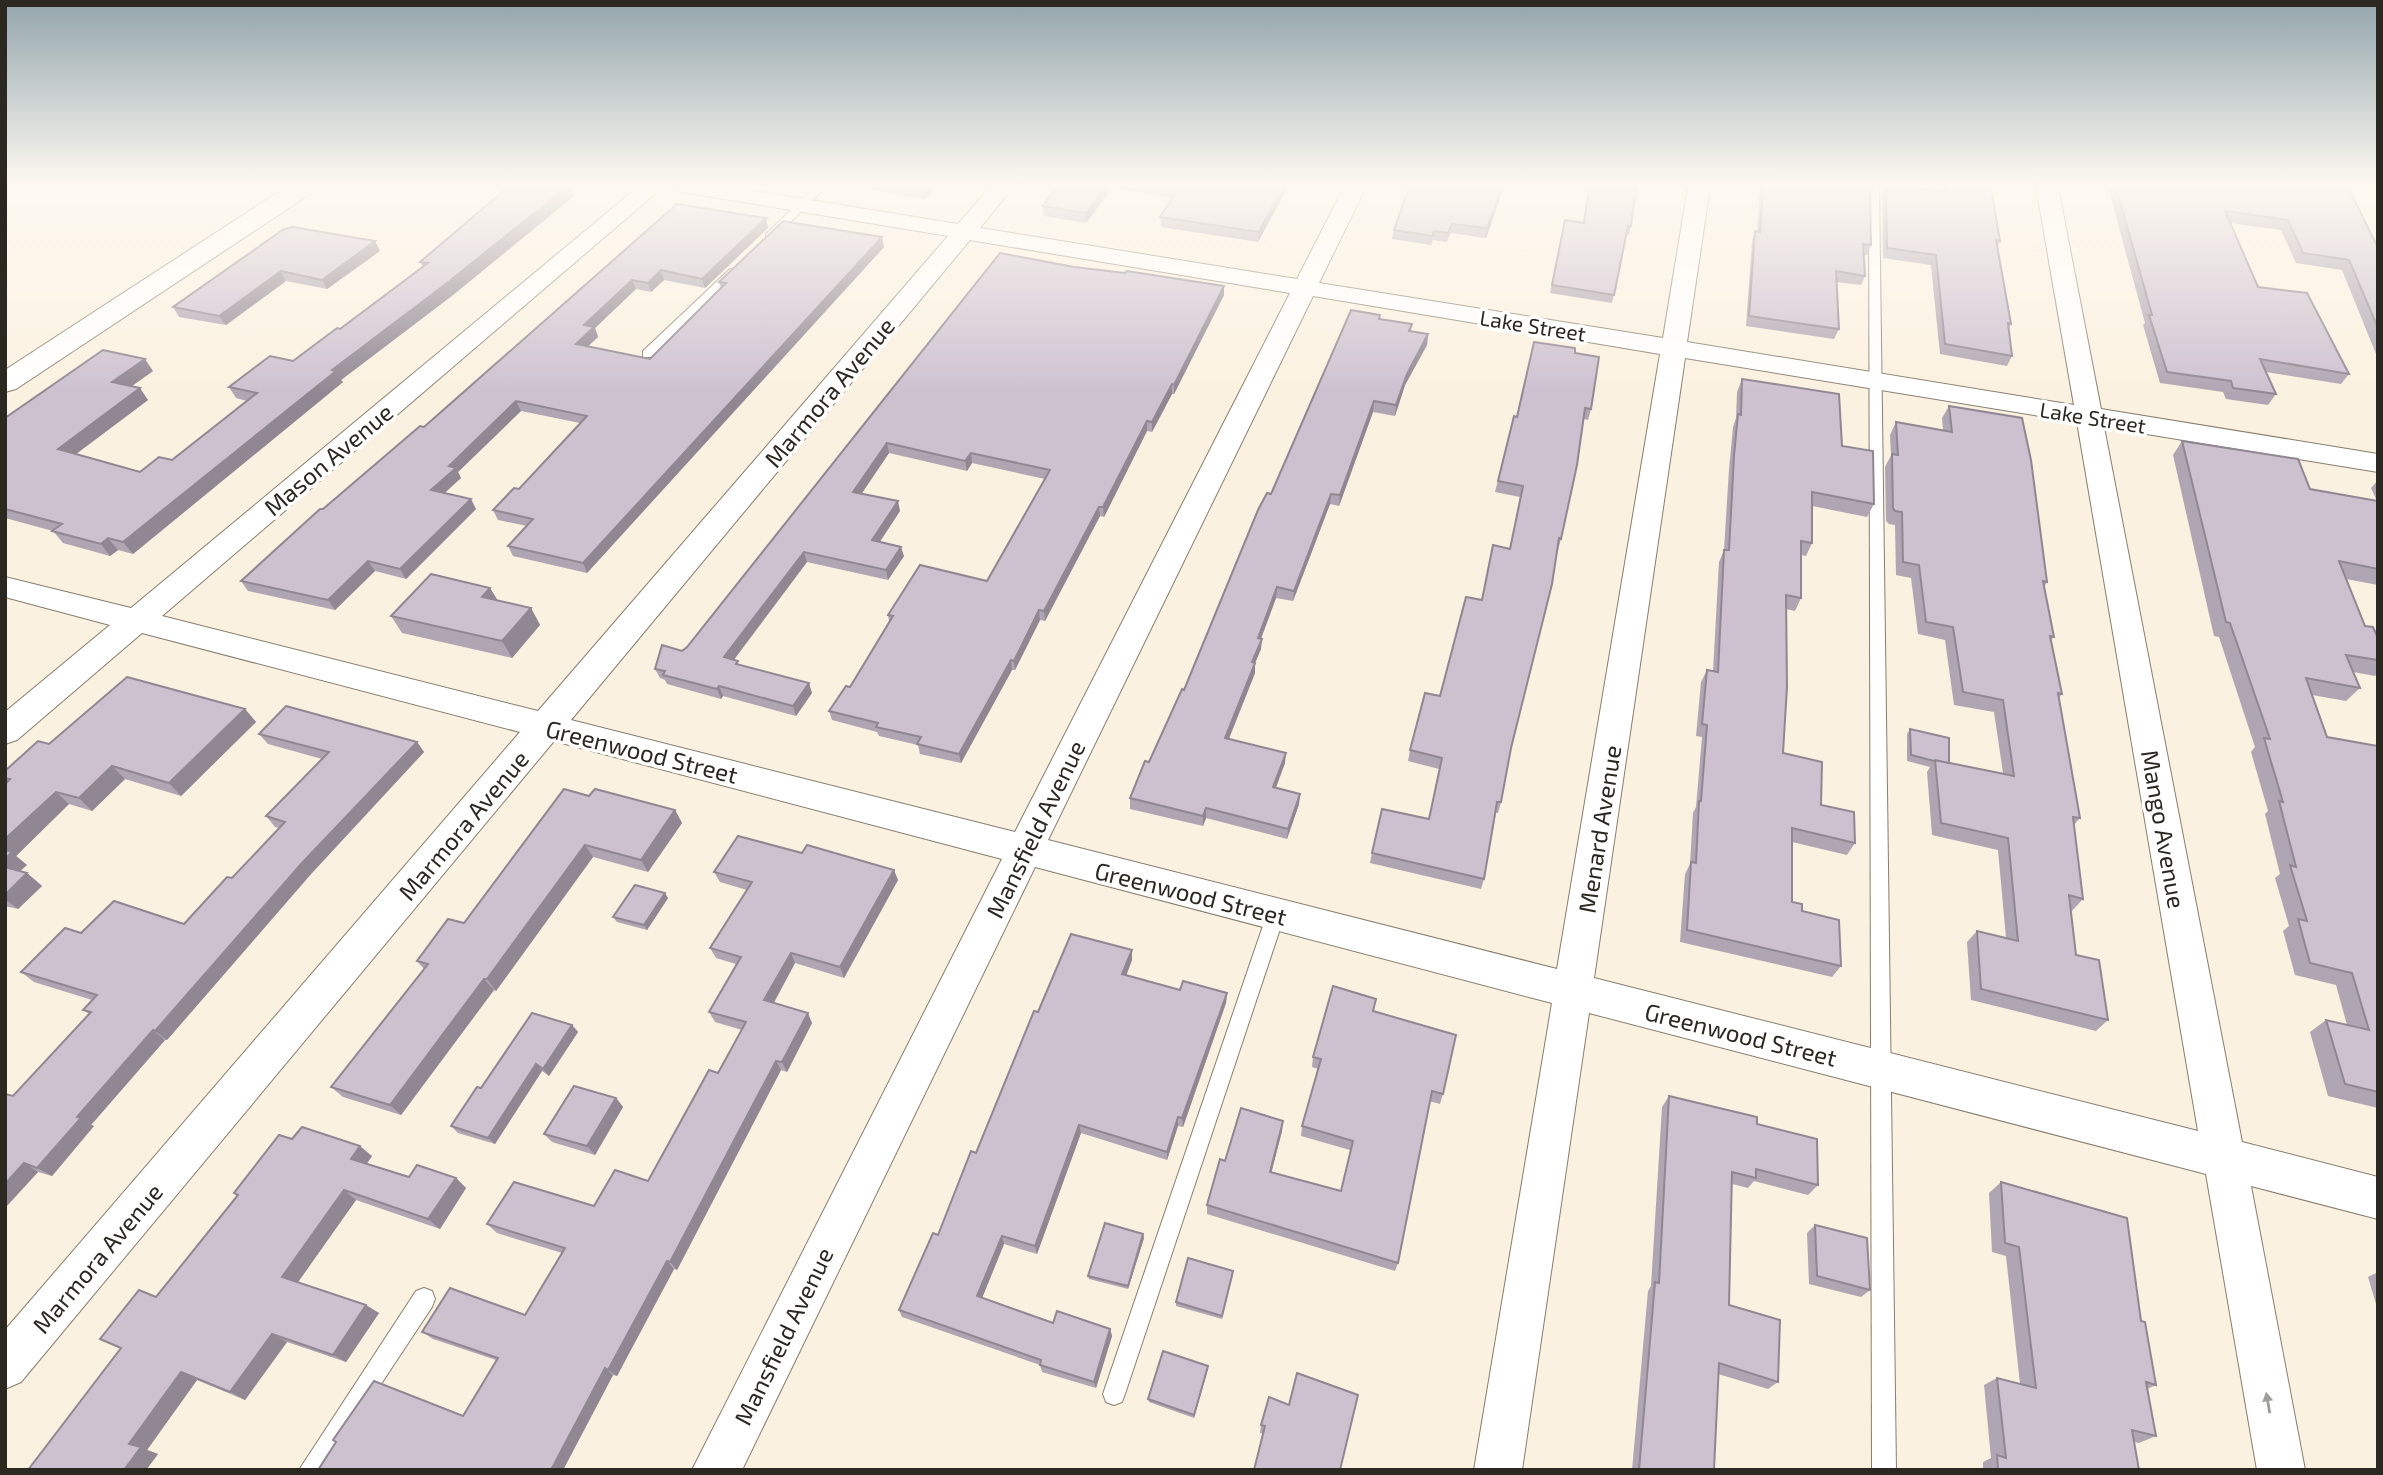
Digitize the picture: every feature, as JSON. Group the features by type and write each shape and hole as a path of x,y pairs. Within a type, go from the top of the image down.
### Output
{"street":[{"path":"5,383 199,256"},
{"name":"Mason Avenue","path":"5,731 570,256"},
{"name":"Marmora Avenue","path":"5,1366 944,256"},
{"name":"Lake Street","path":"1109,256 2378,463"},
{"name":"Mansfield Avenue","path":"716,1470 1320,256"},
{"name":"Menard Avenue","path":"1498,1470 1688,256"},
{"name":"Mango Avenue","path":"2060,256 2281,1470"},
{"name":"Greenwood Street","path":"5,587 2378,1198"}],"lane":[{"path":"1874,256 1884,1470"},
{"path":"647,354 744,261"},
{"path":"1114,1394 1276,914"},
{"path":"310,1470 424,1298"}],"building":[{"path":"246,256 355,256 322,280 281,271 219,316 173,307"},
{"path":"427,256 481,256 332,370 336,371 123,542 108,538 101,544 52,531 62,524 5,509 5,418 103,350 145,359 112,382 140,388 58,449 140,472 159,457 172,460 257,393 229,387 270,356 293,361 428,263 420,262"},
{"path":"618,256 726,256 702,279 661,270 648,283 632,280 584,325 594,327 576,344 650,359 726,283 719,282 746,256 865,256 583,563 508,546 533,519 493,510 514,488 519,489 587,416 516,401 449,466 456,468 431,490 471,499 400,569 368,561 328,600 241,581 320,509 420,426 424,427"},
{"path":"998,256 1015,256 1074,267 1125,273 1127,271 1224,286 1174,385 1172,384 1152,422 1147,421 1103,507 1099,507 1044,611 1039,610 1014,661 1011,660 959,754 917,744 921,737 876,727 878,723 829,711 846,686 850,687 893,616 888,615 920,565 987,581 1050,470 971,453 965,461 887,443 853,492 898,501 872,540 901,547 886,570 804,552 724,657 738,661 736,664 809,683 793,706 719,686 717,689 663,675 665,671 655,669 662,645 682,651"},
{"path":"1558,256 1622,256 1614,295 1552,285"},
{"path":"1753,256 1864,256 1865,276 1836,271 1839,329 1749,316"},
{"path":"1936,256 1999,256 2011,324 2008,323 2012,356 1945,344"},
{"path":"2135,256 2244,256 2258,287 2307,293 2349,374 2260,359 2276,394 2233,388 2231,381 2167,372 2149,315 2152,315"},
{"path":"2322,256 2378,256 2378,328 2349,260"},
{"path":"1351,310 1380,315 1379,319 1412,324 1409,331 1428,334 1407,374 1396,405 1374,401 1340,495 1331,494 1294,591 1277,587 1258,638 1262,639 1252,662 1255,663 1225,738 1286,753 1273,787 1300,794 1288,829 1206,808 1203,816 1130,798 1145,761 1149,762 1182,689 1184,690 1258,510 1267,493 1271,494"},
{"path":"1534,342 1575,348 1575,353 1599,357 1591,409 1585,408 1577,465 1561,539 1559,538 1552,584 1511,748 1501,802 1497,802 1484,879 1372,853 1382,809 1429,819 1442,758 1410,750 1425,693 1440,696 1466,597 1482,600 1493,545 1510,549 1523,486 1498,481 1514,416 1517,417"},
{"path":"1742,379 1839,394 1842,446 1873,451 1874,504 1812,492 1812,543 1801,541 1801,598 1786,595 1787,687 1783,753 1822,762 1821,805 1854,812 1855,843 1792,828 1792,902 1802,904 1802,911 1839,920 1841,966 1687,930 1691,862 1696,863 1707,725 1702,724 1707,670 1718,672 1724,550 1729,550 1734,456 1738,414 1741,415"},
{"path":"1949,406 2022,418 2031,460 2047,582 2043,581 2054,637 2050,636 2062,694 2058,693 2080,818 2073,817 2083,899 2069,895 2076,955 2099,960 2108,1020 1981,989 1977,931 2018,941 2008,838 1941,823 1935,760 2014,776 2003,700 1963,692 1953,627 1926,622 1919,565 1903,562 1902,512 1893,508 1892,454 1898,455 1896,422 1952,432"},
{"path":"2182,441 2298,459 2310,489 2378,501 2378,569 2339,561 2365,626 2373,627 2378,638 2378,660 2346,655 2360,688 2306,678 2327,737 2378,746 2378,1092 2345,1084 2326,1020 2369,1030 2352,973 2310,963 2298,919 2307,921 2290,865 2296,867 2279,801 2283,802 2264,738 2270,739 2230,623 2226,622"},
{"path":"431,574 490,588 482,597 531,608 502,641 391,616"},
{"path":"127,677 245,709 169,783 112,766 79,798 56,792 5,839 5,784 10,779 5,778 5,771 38,741 49,744"},
{"path":"286,706 417,742 302,863 155,1031 153,1030 77,1117 81,1118 37,1168 24,1163 5,1184 5,1094 13,1096 91,1012 83,1010 97,995 21,972 65,928 81,933 114,901 184,924 227,877 232,878 285,822 266,816 329,752 259,734"},
{"path":"1910,729 1949,738 1949,763 1911,755"},
{"path":"564,789 589,796 595,789 675,810 641,860 585,845 390,1105 331,1087 428,964 417,961 448,919 464,923"},
{"path":"738,836 802,853 807,845 894,870 840,967 791,953 764,1000 808,1013 782,1062 776,1061 670,1262 667,1261 608,1370 605,1368 551,1470 318,1470 336,1442 333,1440 374,1381 463,1416 498,1358 422,1332 450,1288 525,1315 565,1248 487,1224 514,1182 594,1206 615,1170 648,1181 709,1070 718,1073 746,1022 709,1012 741,957 710,948 752,882 714,872"},
{"path":"5,850 12,852 5,859"},
{"path":"5,867 27,873 5,895"},
{"path":"635,885 665,893 644,925 613,917"},
{"path":"1071,934 1132,950 1122,974 1180,990 1183,981 1227,993 1167,1152 1079,1125 1035,1246 1002,1236 977,1296 1053,1323 1057,1311 1110,1329 1094,1382 1040,1365 1041,1360 899,1310 933,1233 938,1235 971,1151 976,1153 1034,1011 1038,1012"},
{"path":"1333,986 1376,999 1373,1011 1456,1035 1443,1094 1432,1091 1398,1263 1207,1205 1220,1159 1225,1161 1241,1108 1283,1121 1270,1172 1341,1191 1353,1141 1302,1126 1321,1059 1313,1057"},
{"path":"532,1013 572,1025 543,1069 536,1064 488,1138 451,1126 477,1087 481,1088"},
{"path":"574,1086 616,1098 587,1146 544,1134"},
{"path":"1669,1096 1757,1117 1757,1124 1817,1139 1818,1185 1756,1169 1756,1178 1732,1172 1729,1305 1780,1320 1778,1382 1719,1363 1714,1470 1639,1470 1655,1282 1659,1283"},
{"path":"302,1127 360,1146 351,1159 409,1177 417,1165 456,1178 428,1219 344,1190 282,1277 366,1305 333,1355 272,1334 230,1392 181,1372 129,1444 141,1447 124,1470 28,1470 121,1348 100,1339 139,1290 156,1297 238,1195 234,1193 279,1135 292,1139"},
{"path":"2001,1182 2127,1218 2141,1321 2145,1322 2156,1385 2146,1382 2156,1436 2132,1430 2139,1470 1998,1470 1997,1455 2006,1458 1997,1378 2036,1388 2019,1247 2005,1243"},
{"path":"1105,1223 1143,1234 1128,1286 1088,1276"},
{"path":"1815,1225 1867,1238 1870,1290 1817,1276"},
{"path":"1188,1258 1233,1271 1222,1316 1176,1302"},
{"path":"1163,1351 1208,1366 1194,1415 1148,1399"},
{"path":"1297,1373 1358,1395 1340,1470 1254,1470 1265,1426 1261,1425 1269,1397 1289,1405"}]}
